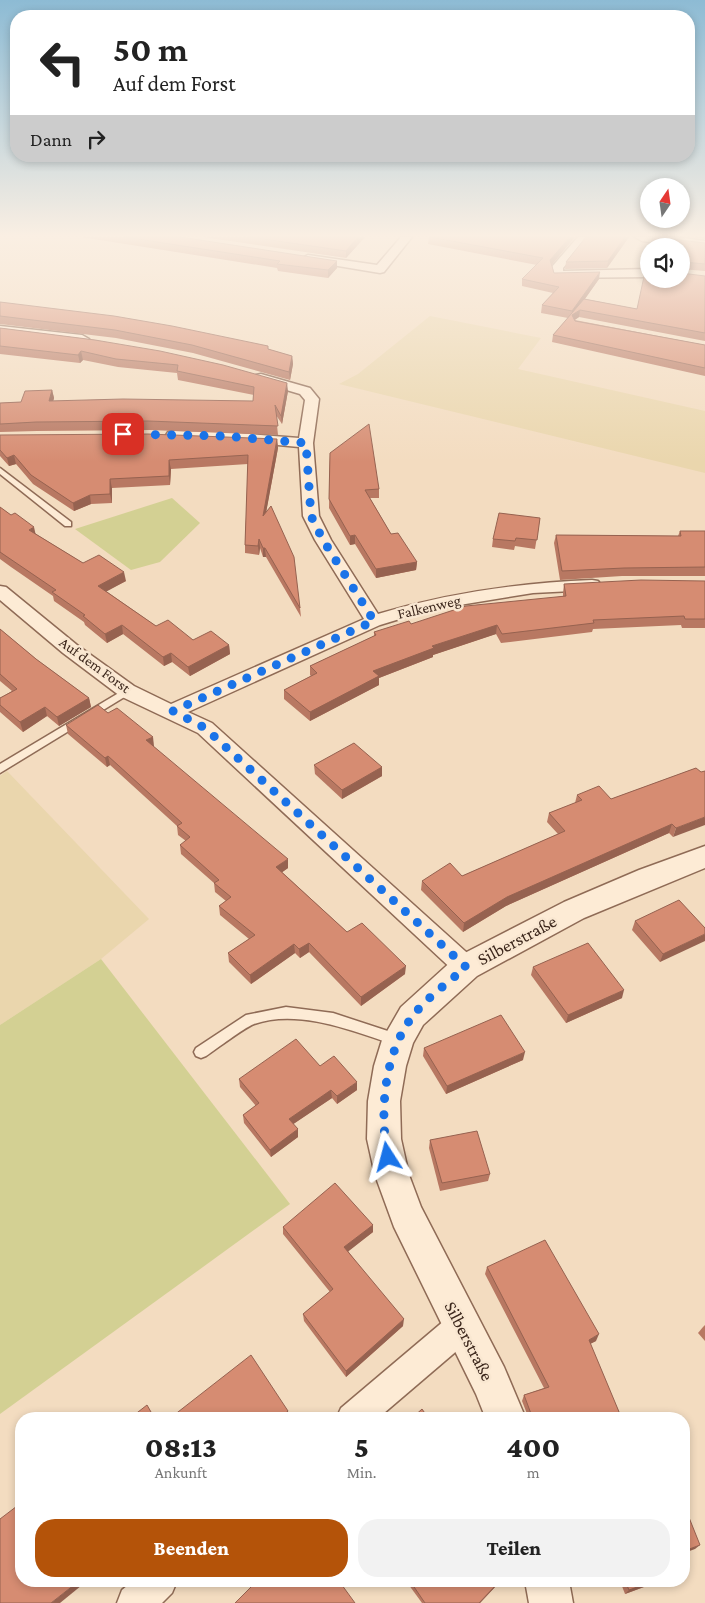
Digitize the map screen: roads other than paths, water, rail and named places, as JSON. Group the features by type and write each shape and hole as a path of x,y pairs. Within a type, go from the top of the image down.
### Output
{"street":[{"path":"0,330 96,340"},
{"path":"243,373 305,391 312,399 306,443 311,516 323,540 374,621"},
{"path":"159,435 223,436 306,443"},
{"name":"Falkenweg","path":"173,711 374,621 427,605 533,588 610,584"},
{"name":"Auf dem Forst","path":"0,591 70,649 127,691 173,711 205,728 466,967"},
{"name":"Silberstraße","path":"503,1412 490,1381 406,1215 388,1157 384,1139 384,1101 390,1066 398,1040 412,1016 466,967 574,910 649,878 705,857"},
{"path":"360,1412 462,1326"},
{"path":"135,1603 153,1587"},
{"path":"548,1587 551,1603"}],"lane":[{"path":"0,470 68,524"},
{"path":"0,769 127,691"},
{"path":"201,1052 251,1020 286,1013 333,1019 398,1040"}]}
